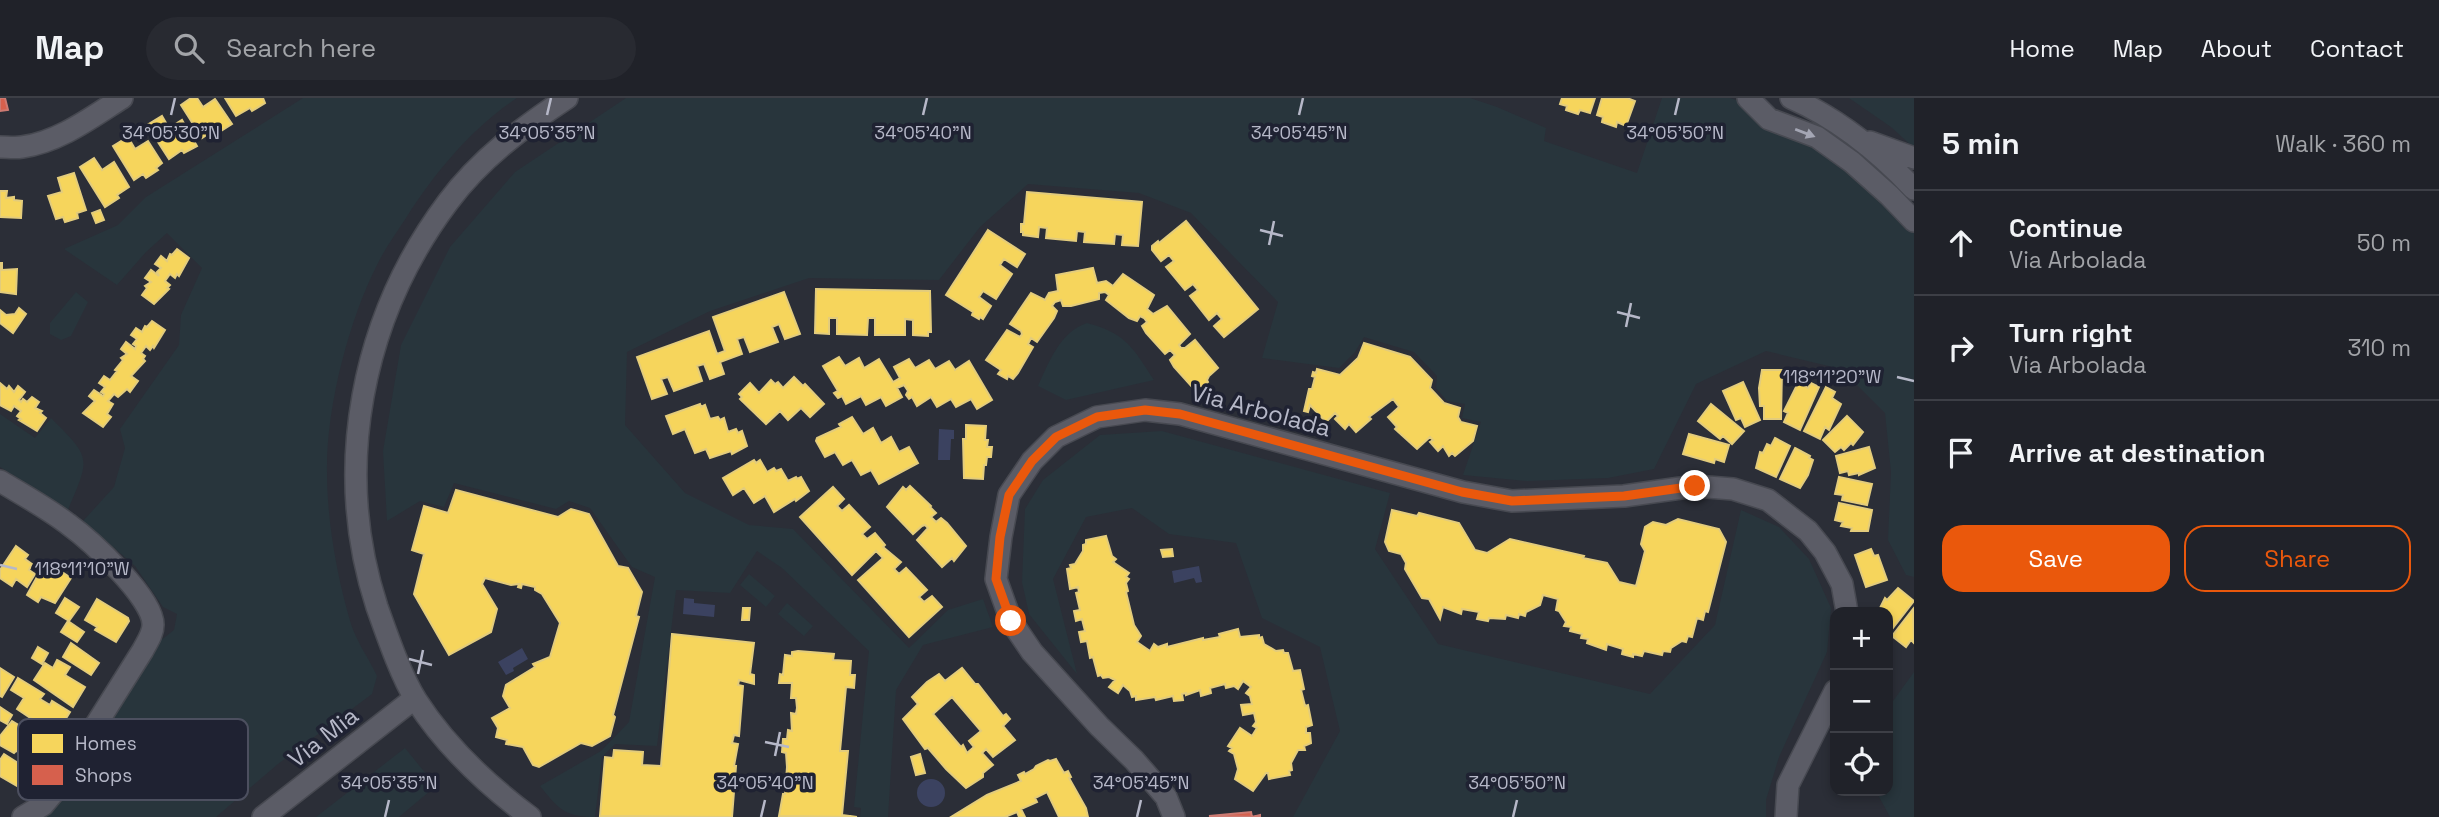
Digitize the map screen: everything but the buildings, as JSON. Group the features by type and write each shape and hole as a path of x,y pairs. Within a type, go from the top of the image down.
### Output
{"street":[{"path":"0,147 23,147 50,139 79,126 122,98"},
{"path":"530,817 492,788 461,757 415,698 372,592 358,525 355,472 358,420 370,357 390,300 419,244 449,201 497,150 535,119 567,98"},
{"path":"1748,98 1769,119 1817,137 1852,162 1914,220"},
{"path":"1791,98 1820,111 1859,138 1914,189"},
{"path":"1859,138 1914,158"},
{"name":"Via Arbolada","path":"1174,817 1166,797 1142,769 1032,652 1011,621 996,579 1000,537 1009,495 1032,461 1056,437 1097,417 1145,410 1180,414 1462,492 1512,501 1624,496 1695,486 1733,488 1768,500 1808,531 1825,552 1842,584 1846,607"},
{"path":"0,481 68,524 99,550 138,594 151,614 154,623 152,633 100,719"},
{"name":"Via Mia","path":"263,817 415,698"},
{"path":"1786,817 1788,785 1830,701"},
{"path":"23,817 47,800"}],"shaded area":[{"path":"303,98 517,98 485,123 456,152 429,184 395,234 367,285 341,365 330,420 327,472 329,510 337,568 351,624 377,676 372,694 248,790 248,719 104,719 156,644 174,630 177,614 163,607 135,566 83,521 114,487 125,448 120,429 179,345 181,315 202,268 167,233 117,285 64,249 118,225 146,197"},
{"path":"626,98 1470,98 1546,128 1544,141 1637,173 1662,98 1730,98 1742,102 1832,156 1914,231 1914,577 1906,575 1888,540 1891,472 1885,413 1841,369 1766,351 1696,384 1654,469 1608,478 1527,481 1463,475 1481,422 1462,418 1465,404 1447,401 1436,388 1437,376 1414,352 1364,337 1355,352 1339,368 1262,358 1278,302 1191,213 1139,193 1028,184 980,227 939,280 809,278 710,311 627,352 625,425 685,493 749,525 793,529 909,648 948,610 983,599 993,627 923,645 896,690 888,817 860,817 861,808 854,807 869,651 782,568 757,551 730,593 676,590 657,746 615,744 602,757 595,817 569,813 557,805 540,786 601,751 629,722 655,577 632,567 590,508 569,501 556,509 454,483 444,507 420,501 387,521 383,451 401,345 450,247 515,172"},
{"path":"1849,98 1914,98 1914,148 1891,127"},
{"path":"76,292 88,302 71,336 61,340 50,334 50,323"},
{"path":"1087,323 1120,337 1154,380 1066,400 1038,386 1051,358 1063,341 1078,327"},
{"path":"0,414 35,438 51,418 74,442 80,451 83,468 68,510 0,467"},
{"path":"1162,431 1390,493 1375,549 1438,644 1650,694 1715,625 1741,510 1779,527 1809,559 1831,607 1827,652 1779,757 1766,800 1766,817 1293,817 1340,731 1320,647 1262,618 1236,543 1169,534 1132,508 1086,517 1053,579 1077,674 1029,614 1022,582 1025,509 1043,480 1100,435"},
{"path":"749,574 775,596 766,607 740,585"},
{"path":"787,603 813,626 804,636 778,614"},
{"path":"1914,672 1914,817 1890,817 1879,796 1893,796 1893,701"},
{"path":"405,748 436,786 399,817 316,817"},
{"path":"49,800 236,800 216,817 37,817"}],"water":[{"path":"939,429 954,430 950,460 938,460"},
{"path":"1199,566 1202,582 1196,583 1194,578 1174,583 1172,571"},
{"path":"684,598 694,599 694,603 715,605 714,617 683,614"},
{"path":"522,648 528,659 506,675 498,662"},
{"path":"931,779 941,783 945,793 941,803 931,807 921,803 917,793 921,783"}],"route":[{"path":"1011,621 996,579 1000,537 1009,495 1032,461 1056,437 1097,417 1145,410 1180,414 1462,492 1512,501 1624,496 1695,486"}]}
